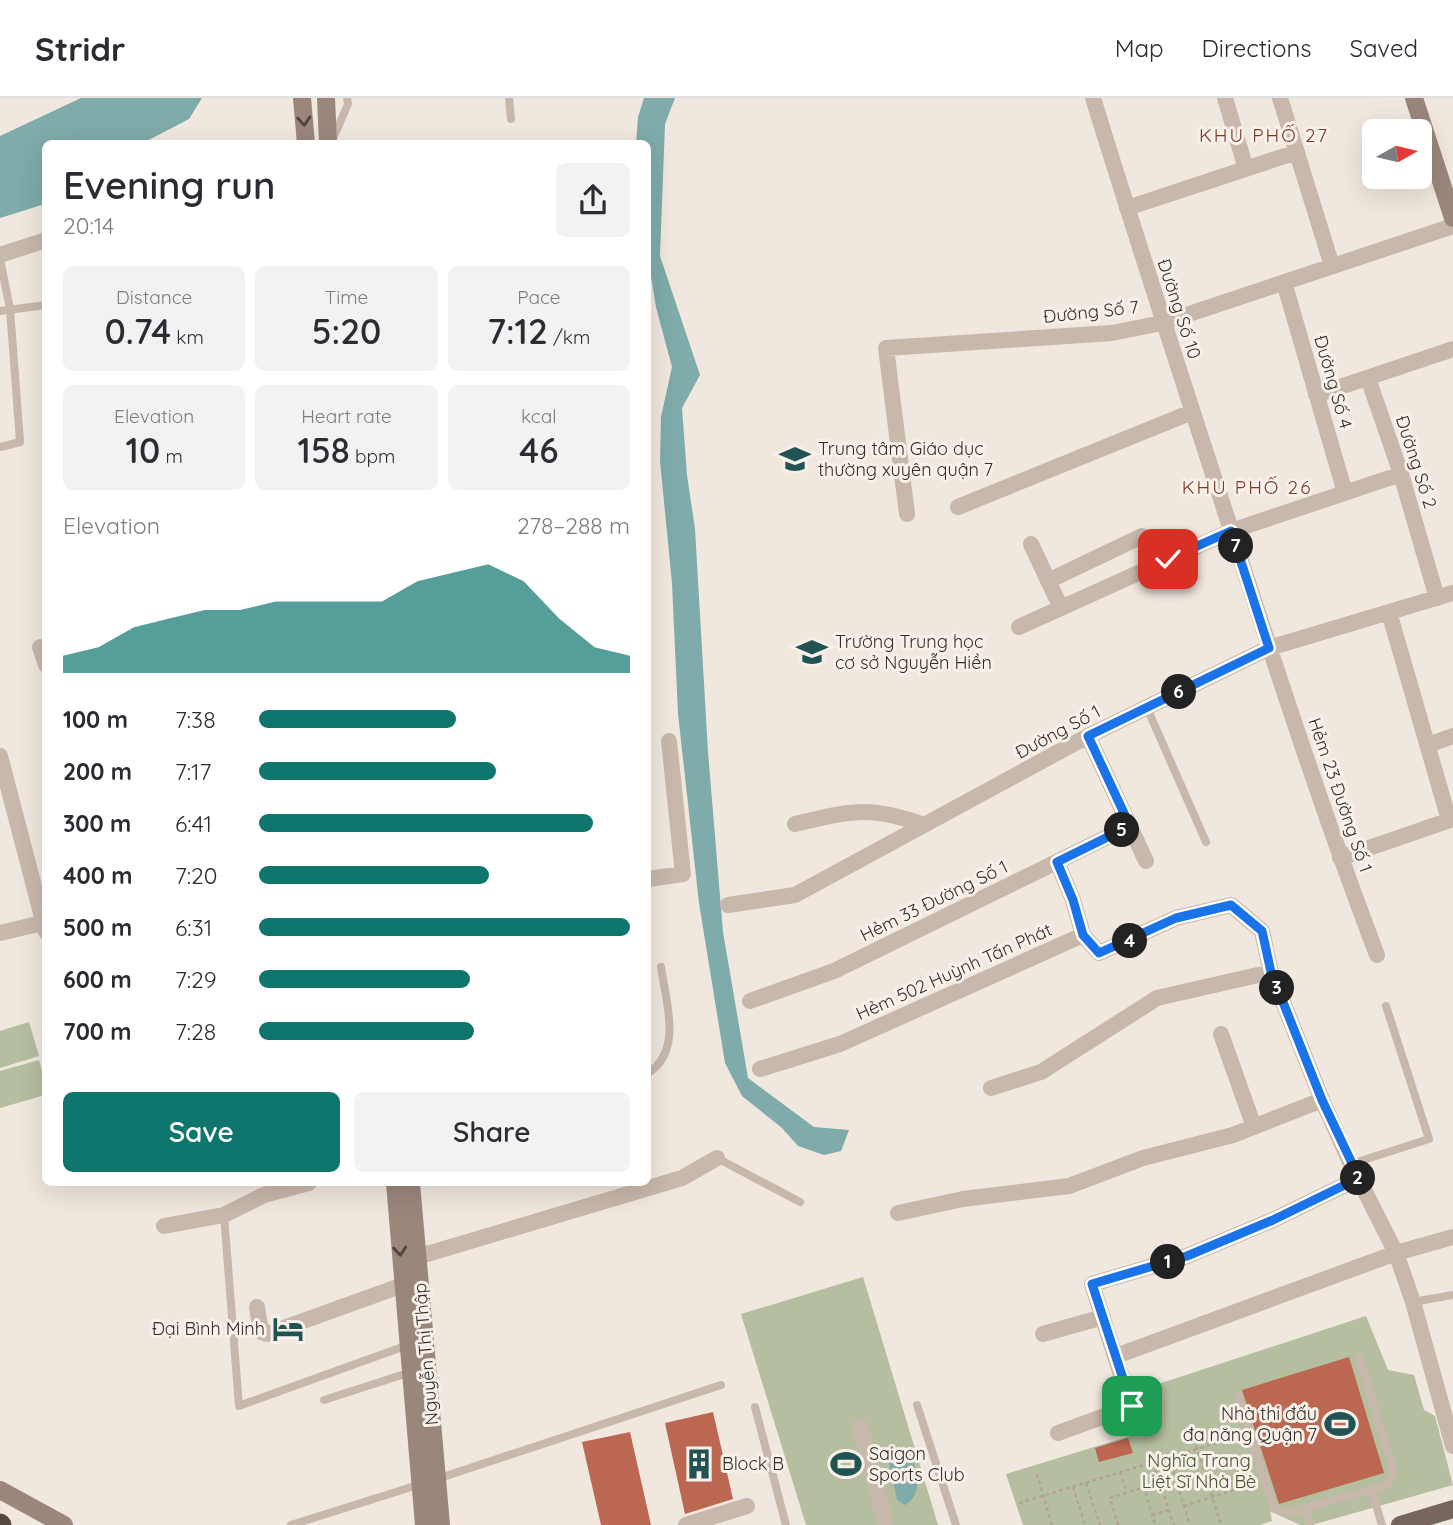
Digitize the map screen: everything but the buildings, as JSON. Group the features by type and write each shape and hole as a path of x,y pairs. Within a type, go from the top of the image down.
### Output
{"main road":[{"path":"302,98 306,140"},
{"path":"326,98 329,140"},
{"path":"1414,98 1453,218"},
{"name":"Nguyễn Thị Thập","path":"395,1186 411,1372 429,1481 441,1525"},
{"name":"Nguyễn Thị Thập","path":"411,1186 429,1481 424,1525"},
{"path":"0,1490 64,1525"},
{"path":"1400,1525 1453,1509"},
{"path":"0,1519 11,1525"}],"street":[{"name":"Đường Số 10","path":"1093,98 1162,323 1231,531"},
{"path":"1225,98 1246,169"},
{"path":"1280,98 1332,266"},
{"path":"1127,208 1297,152"},
{"name":"Đường Số 7","path":"907,514 886,348 1112,332 1162,323 1453,226"},
{"path":"0,257 42,241"},
{"name":"Đường Số 4","path":"1284,282 1345,493"},
{"path":"1316,395 1453,349"},
{"name":"Đường Số 2","path":"1368,378 1445,595"},
{"path":"958,507 1192,412"},
{"path":"1019,626 1231,531 1401,474"},
{"path":"1231,531 1269,648"},
{"path":"1048,581 1142,536 1161,543 1168,559"},
{"path":"1031,544 1061,608"},
{"name":"Đường Số 1","path":"728,905 795,895 1088,736 1269,648 1445,595"},
{"path":"1340,858 1451,819 1389,612"},
{"path":"40,647 42,653"},
{"name":"Hẻm 23 Đường Số 1","path":"1269,648 1340,858 1377,955"},
{"path":"1088,736 1146,861"},
{"path":"1428,745 1453,736"},
{"path":"651,878 683,874 669,741"},
{"path":"0,756 7,811 42,916"},
{"path":"795,824 855,811 891,813 924,825"},
{"name":"Hẻm 33 Đường Số 1","path":"750,1001 834,971 1130,826"},
{"path":"1057,862 1073,900 1083,935 1099,953 1176,918 1231,905 1262,931 1271,972 1322,1100 1396,1253 1413,1302 1453,1446"},
{"path":"0,933 42,926"},
{"name":"Hẻm 502 Huỳnh Tấn Phát","path":"760,1069 839,1044 1083,935"},
{"path":"992,1088 1041,1072 1157,998 1271,972"},
{"path":"1221,1034 1254,1127"},
{"path":"898,1213 963,1199 1069,1186 1143,1158 1254,1127 1322,1100"},
{"path":"417,1257 682,1178 717,1157"},
{"path":"1139,1431 1092,1284 1187,1256 1273,1220 1355,1171"},
{"path":"164,1226 224,1215 264,1195 298,1186"},
{"path":"1116,1356 1396,1253 1453,1237"},
{"path":"257,1307 261,1332 267,1334 403,1285"},
{"path":"1042,1334 1103,1317"},
{"path":"1058,1433 1132,1406"},
{"path":"860,1427 886,1525"},
{"path":"686,1525 747,1506"}],"lane":[{"path":"331,140 348,104 348,98"},
{"path":"509,98 511,119"},
{"path":"0,257 10,309 20,442 0,447"},
{"path":"0,311 42,305"},
{"path":"1147,708 1206,842"},
{"path":"651,1071 660,1065 671,1039 661,967"},
{"path":"1355,1171 1429,1139 1386,1006"},
{"path":"717,1157 800,1202"},
{"path":"224,1215 239,1406 408,1345"},
{"path":"1413,1302 1453,1295"},
{"path":"1238,1395 1274,1509 1289,1514 1387,1485 1394,1472 1359,1358"},
{"path":"324,1400 411,1372"},
{"path":"291,1525 721,1385"},
{"path":"917,1405 956,1525"},
{"path":"755,1407 786,1525"},
{"path":"1371,1489 1382,1525"},
{"path":"1305,1509 1310,1525"}],"path":[{"path":"1190,1426 1221,1525"},
{"path":"1019,1503 1240,1436"},
{"path":"1168,1458 1190,1525"},
{"path":"1153,1463 1174,1525"},
{"path":"1120,1472 1127,1492"},
{"path":"1037,1474 1052,1525"},
{"path":"1086,1483 1100,1525"},
{"path":"1073,1487 1085,1525"},
{"path":"1118,1525 1110,1498 1144,1487 1155,1525"},
{"path":"1184,1506 1234,1490"},
{"path":"1153,1515 1169,1510"}],"green space":[{"path":"29,1022 39,1056 0,1068 0,1031"},
{"path":"39,1060 42,1070 42,1096 0,1108 0,1071"},
{"path":"863,1277 938,1525 806,1525 741,1314"},
{"name":"Nhà thi đấu đa năng Quận 7","path":"1366,1316 1388,1370 1414,1375 1424,1410 1435,1416 1453,1485 1312,1525 1300,1525 1270,1511 1272,1521 1260,1525 1023,1525 1006,1474 1143,1432 1131,1393"}],"water":[{"path":"81,98 202,98 189,119 149,140 42,140 42,205 0,218 0,136"},
{"path":"644,98 675,98 665,124 660,256 700,375 682,408 687,475 695,529 708,752 723,932 748,1078 814,1127 849,1130 841,1151 824,1155 798,1146 782,1128 742,1096 725,1063 699,903 678,714 672,583 660,461 661,417 672,367 651,276 651,140 636,140 638,117"},
{"path":"902,1451 910,1454 917,1481 915,1495 905,1505 897,1500 887,1455"}],"place":[{"name":"Trung tâm Giáo dục thường xuyên quận 7","path":"795,459"},
{"name":"Trường Trung học cơ sở Nguyễn Hiền","path":"812,652"},
{"name":"Đại Bình Minh","path":"288,1329"},
{"name":"Nhà thi đấu đa năng Quận 7","path":"1340,1424"},
{"name":"Block B","path":"699,1464"},
{"name":"Saigon Sports Club","path":"846,1464"}],"district":[{"name":"KHU PHỐ 27","path":"1264,135"},
{"name":"KHU PHỐ 26","path":"1247,487"}],"route":[{"path":"1132,1406 1092,1284 1187,1256 1273,1220 1359,1178 1350,1164 1322,1100 1271,972 1262,931 1231,905 1176,918 1099,953 1083,935 1073,900 1057,862 1130,826 1088,736 1269,648 1231,531 1168,559"}],"park label":[{"name":"Nghĩa Trang Liệt Sĩ Nhà Bè","path":"1199,1471"}]}
